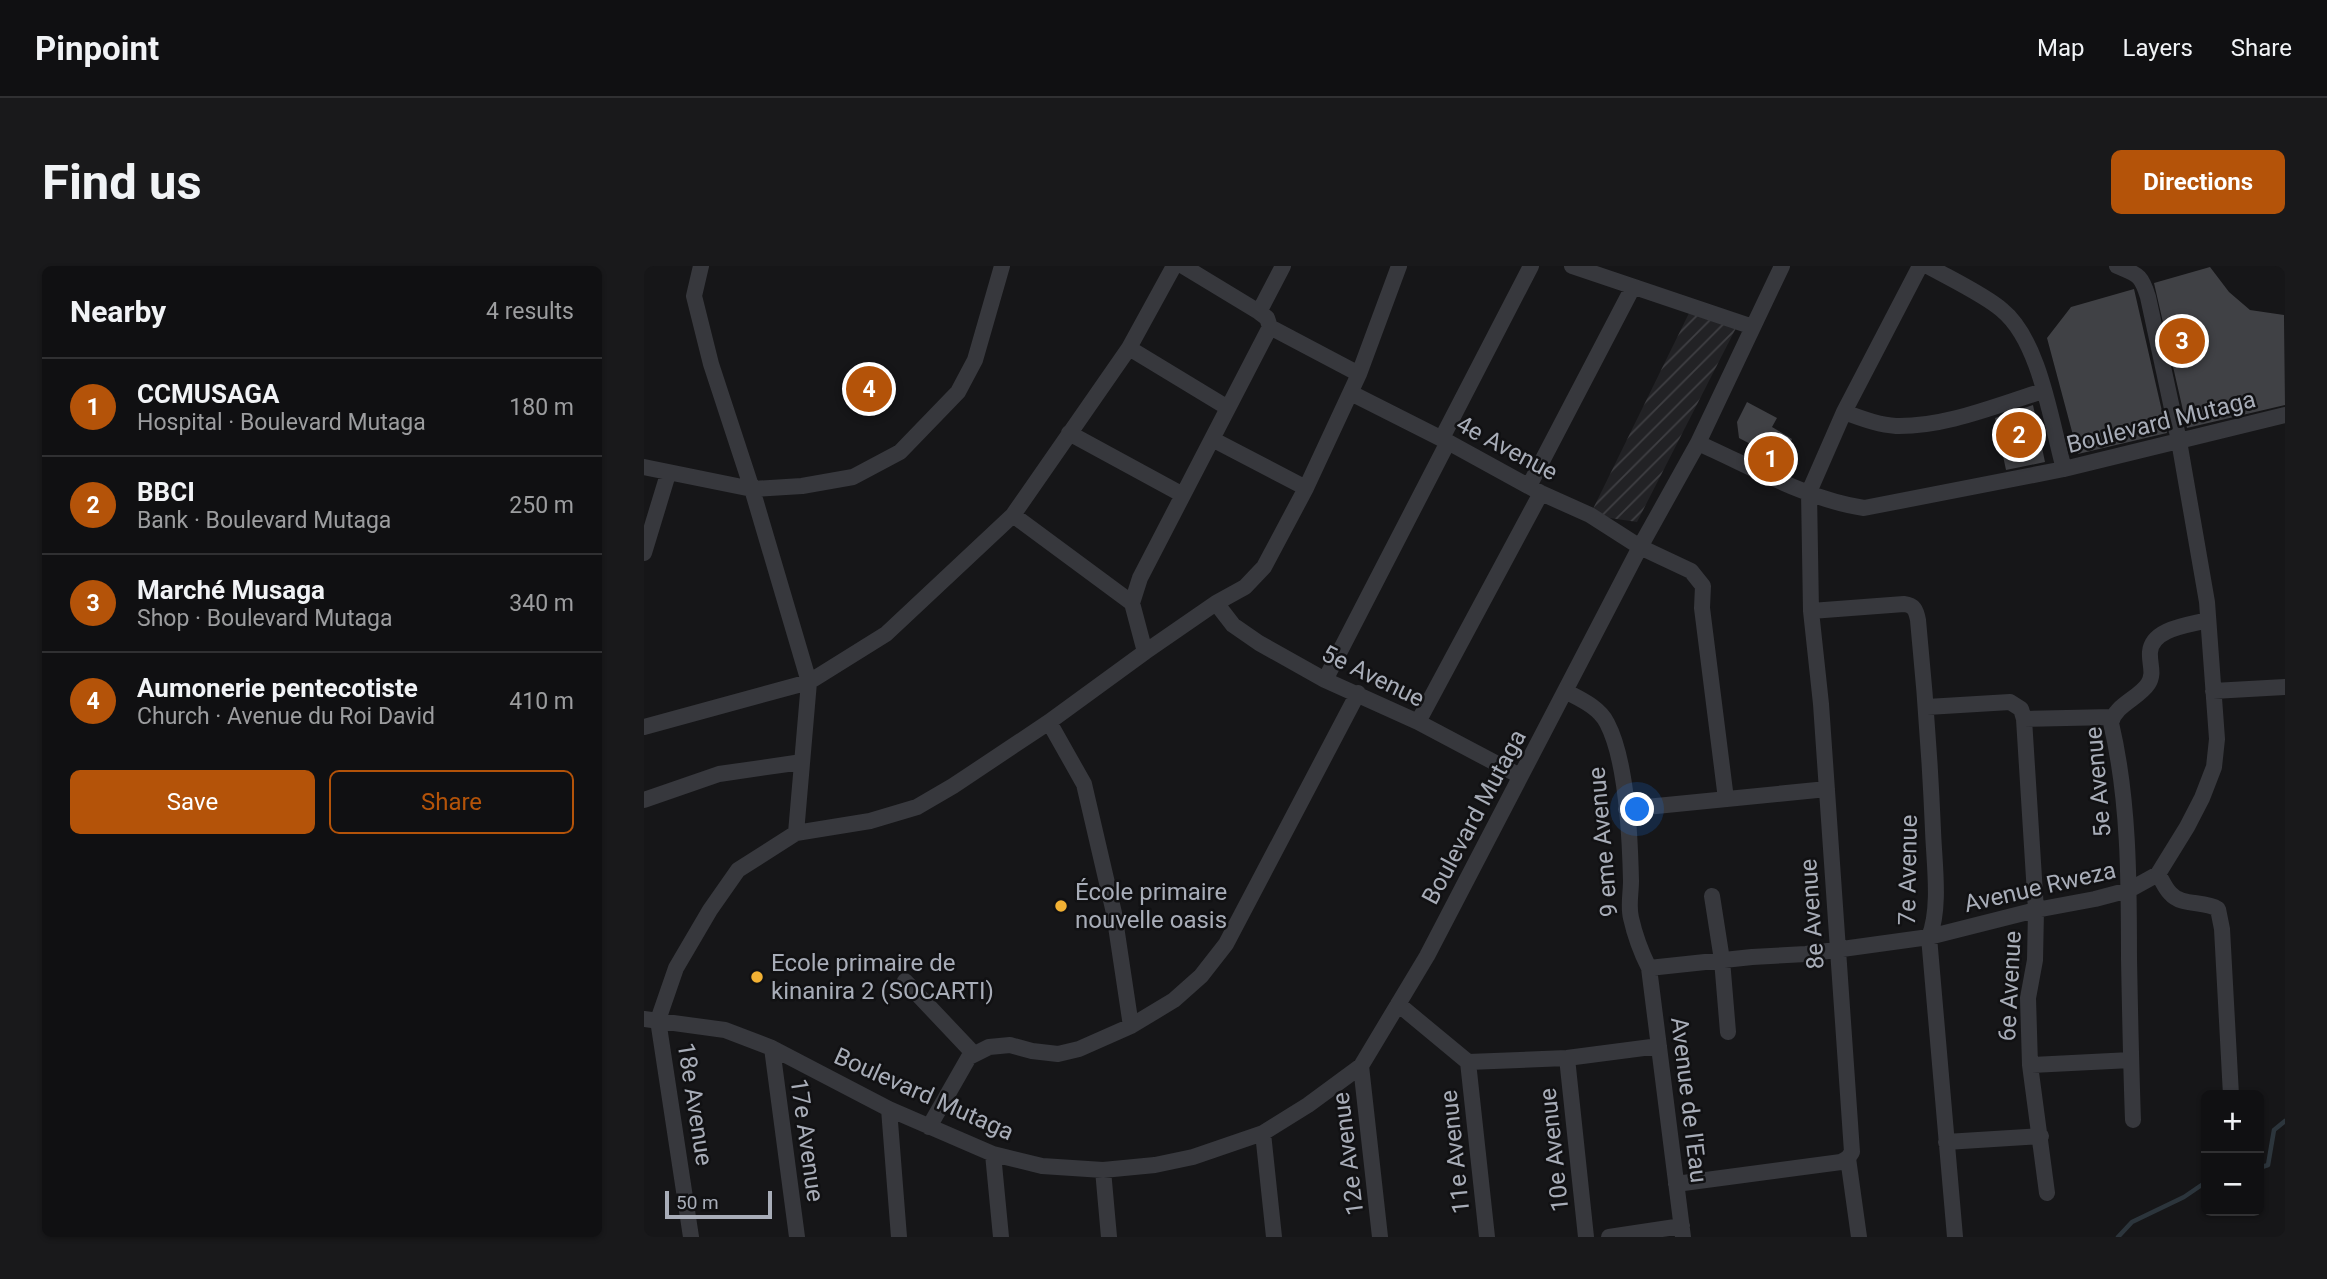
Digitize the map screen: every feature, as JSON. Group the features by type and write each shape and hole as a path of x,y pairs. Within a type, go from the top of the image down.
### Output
{"street":[{"path":"701,266 694,296 710,364 752,489 809,682 796,833"},
{"path":"644,467 752,489 802,486 853,477 900,452 958,392 975,360 1002,266"},
{"path":"644,727 809,682 886,635 1013,514 1129,348 1174,266"},
{"path":"1182,266 1259,312 1267,318 1270,327 1359,374"},
{"path":"1259,312 1283,266"},
{"path":"651,1019 676,968 738,870 796,833 870,821 917,807 1049,722 1216,603 1245,587 1265,567 1351,393 1399,266"},
{"path":"1325,680 1531,266"},
{"path":"1572,266 1754,327"},
{"path":"1418,722 1535,489 1627,285 1626,266"},
{"path":"1698,443 1782,266"},
{"path":"1809,492 1844,412 1920,266"},
{"path":"1928,266 2002,310 2020,329 2034,356 2064,469"},
{"name":"Avenue Rweza","path":"1649,968 1806,954 1929,937 2036,909 2129,890 2158,874 2187,827 2214,767 2217,739 2208,620 2179,441 2143,280 2137,274 2117,266"},
{"path":"1145,652 1132,603 1140,578 1270,327"},
{"path":"1129,348 1228,408"},
{"path":"1844,412 1879,424 1898,426 1937,422 2043,391"},
{"name":"4e Avenue","path":"1351,393 1590,515 1640,547 1691,571 1703,586 1702,608 1726,799"},
{"name":"Boulevard Mutaga","path":"651,1019 725,1030 772,1048 929,1127 993,1154 1042,1166 1103,1170 1155,1165 1193,1157 1263,1133 1308,1105 1360,1066 1427,956 1640,547 1698,443 1809,492 1853,507 1873,507 2284,421"},
{"path":"1069,433 1183,495"},
{"path":"1212,439 1306,488"},
{"path":"644,553 668,474"},
{"name":"8e Avenue","path":"1809,492 1811,611 1852,1120 1852,1152 1848,1158 1858,1237"},
{"path":"1013,514 1132,603"},
{"name":"5e Avenue","path":"1216,603 1233,625 1259,643 1325,680 1418,722 1520,776"},
{"name":"7e Avenue","path":"1811,611 1911,605 1919,620 1927,707 1935,879 1934,925 1929,937 1955,1237"},
{"name":"5e Avenue","path":"2133,1120 2129,890 2122,787 2118,751 2111,723 2112,718 2149,683 2152,671 2150,652 2154,641 2164,633 2208,620"},
{"path":"2213,691 2285,687"},
{"name":"9 eme Avenue","path":"1565,691 1591,705 1607,721 1618,757 1626,809 1631,881 1630,915 1638,945 1649,968"},
{"path":"929,1127 969,1057 974,1054 989,1046 1010,1045 1058,1054 1079,1049 1132,1026 1174,1000 1201,976 1226,944 1358,693"},
{"path":"1927,707 2010,702 2021,709 2024,719 2112,718"},
{"name":"6e Avenue","path":"2024,719 2036,909 2035,960 2028,998 2030,1065 2048,1193"},
{"path":"1049,722 1084,784 1114,913 1132,1026"},
{"path":"644,800 719,774 802,762"},
{"path":"1626,809 1827,789"},
{"path":"2158,874 2170,894 2180,901 2206,903 2218,909 2222,929 2231,1090"},
{"path":"1712,896 1722,960 1728,1032"},
{"name":"Avenue de l'Eau","path":"1649,968 1682,1232"},
{"path":"905,981 974,1054"},
{"path":"1398,1004 1468,1062 1567,1058 1659,1046"},
{"name":"18e Avenue","path":"651,1019 691,1237"},
{"name":"17e Avenue","path":"772,1048 797,1237"},
{"name":"10e Avenue","path":"1567,1058 1586,1237"},
{"path":"2030,1065 2131,1060"},
{"name":"11e Avenue","path":"1468,1062 1487,1237"},
{"name":"12e Avenue","path":"1360,1066 1380,1237"},
{"path":"890,1109 899,1237"},
{"path":"1263,1133 1274,1237"},
{"path":"1947,1142 2041,1136"},
{"path":"993,1154 1001,1237"},
{"path":"1676,1184 1841,1162 1848,1158"},
{"path":"1103,1170 1109,1237"},
{"path":"1609,1237 1682,1232"}],"shaded area":[{"path":"1692,307 1736,328 1637,522 1590,515"}],"building":[{"path":"2210,267 2229,292 2250,310 2284,315 2285,405 2187,428 2154,283"},
{"path":"2134,289 2167,433 2078,454 2047,338 2071,307"},
{"path":"1747,402 1777,418 1772,427 1792,439 1781,460 1739,438 1737,422"},
{"path":"2033,405 2045,462 2006,470 1995,418"}],"waterway":[{"path":"2264,1166 2268,1165 2274,1130 2285,1121"},
{"path":"2118,1237 2132,1222 2184,1197 2201,1185"}],"place":[{"name":"Marché Musaga","path":"2182,341"},
{"name":"Aumonerie pentecotiste","path":"869,389"},
{"name":"BBCI","path":"2019,435"},
{"name":"CCMUSAGA","path":"1771,459"},
{"name":"École primaire nouvelle oasis","path":"1061,906"},
{"name":"Ecole primaire de kinanira 2 (SOCARTI)","path":"757,977"}]}
